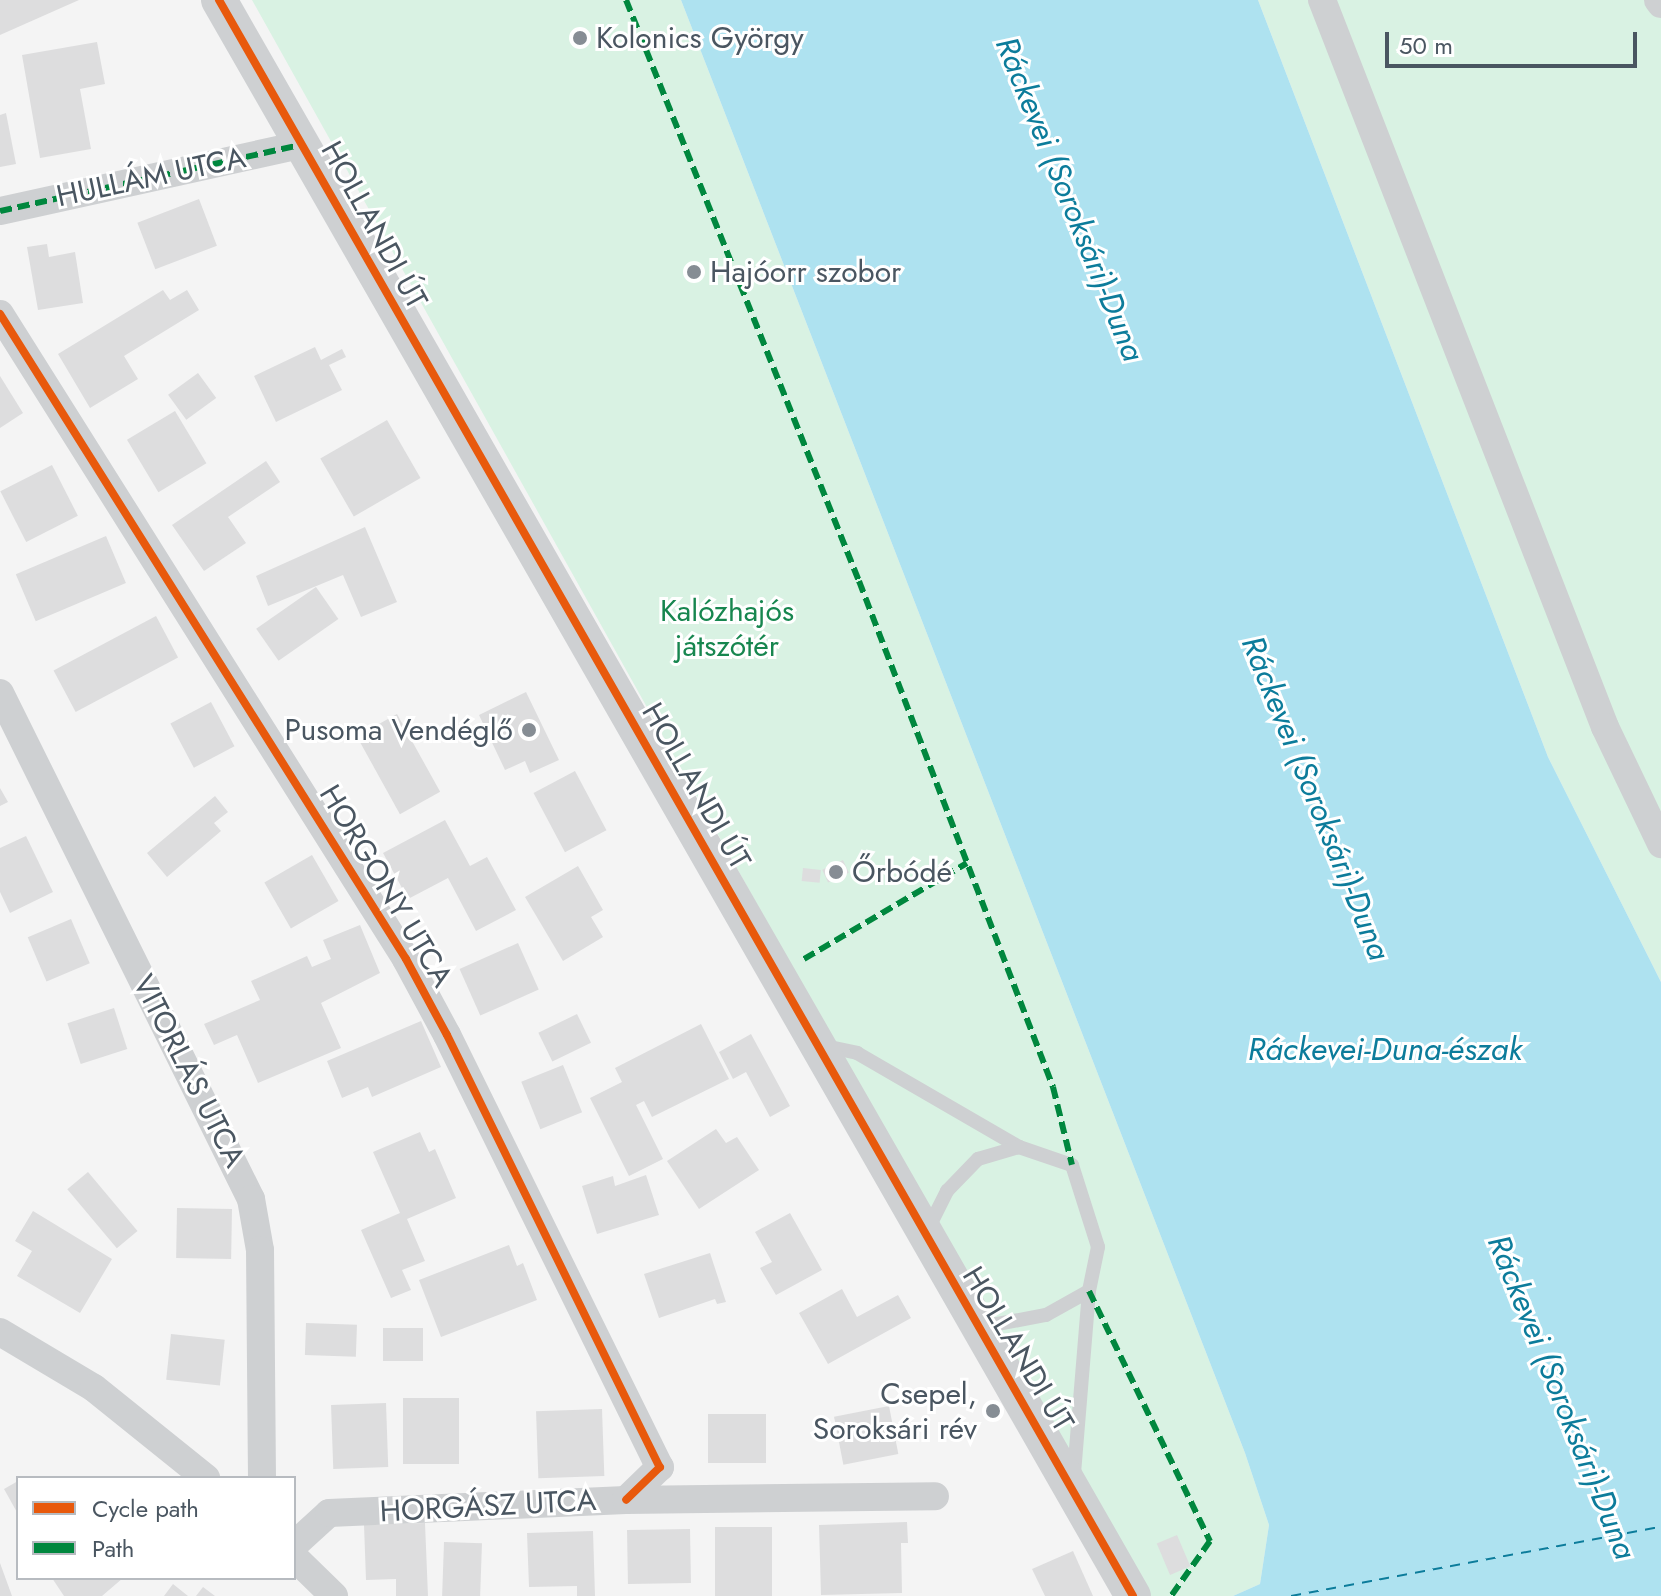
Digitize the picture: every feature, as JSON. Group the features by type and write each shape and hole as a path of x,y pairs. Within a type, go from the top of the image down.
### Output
{"street":[{"name":"HOLLANDI ÚT","path":"219,0 817,1045 924,1238 1073,1487 1133,1596"},
{"path":"1322,0 1605,727 1661,844"},
{"name":"HULLÁM UTCA","path":"0,211 301,145"},
{"name":"HORGONY UTCA","path":"0,314 406,959 678,1500"},
{"name":"VITORLÁS UTCA","path":"0,693 251,1199 260,1250 262,1476"},
{"path":"0,1332 94,1388 204,1476"},
{"path":"626,1500 660,1467"},
{"name":"HORGÁSZ UTCA","path":"296,1543 329,1513 626,1500 935,1496"},
{"path":"296,1559 334,1596"}],"lane":[{"path":"817,1045 857,1053 1019,1147 1072,1165 1098,1247 1089,1291 1073,1487"},
{"path":"924,1238 947,1191 978,1159 1019,1147"},
{"path":"976,1328 1046,1315 1089,1291"}],"green space":[{"name":"Kalózhajós játszótér","path":"252,0 681,0 1245,1453 1269,1525 1260,1584 1233,1596 1135,1596 878,1121"},
{"path":"1258,0 1661,0 1661,982 1548,757"}],"water":[{"name":"Ráckevei-Duna-észak","path":"681,0 1258,0 1548,757 1661,982 1661,1596 1233,1596 1260,1584 1269,1525 1245,1453"}],"building":[{"path":"0,0 79,0 0,35"},
{"path":"97,42 105,84 80,89 91,149 40,158 22,55"},
{"path":"6,113 16,164 0,167 0,115"},
{"path":"199,199 217,246 155,269 137,223"},
{"path":"47,244 49,257 75,252 83,303 38,310 27,247"},
{"path":"163,290 170,300 187,290 199,310 124,356 138,379 90,408 58,354"},
{"path":"315,347 321,360 342,349 346,357 329,365 342,390 276,422 254,376"},
{"path":"198,373 216,398 186,420 168,395"},
{"path":"0,376 23,413 0,428"},
{"path":"175,411 206,463 158,492 127,440"},
{"path":"387,420 420,478 354,517 320,459"},
{"path":"266,461 280,482 228,517 246,543 204,571 172,525"},
{"path":"52,465 78,516 26,542 0,491"},
{"path":"365,527 397,602 361,617 343,575 268,606 256,576"},
{"path":"106,536 126,583 36,621 16,574"},
{"path":"316,587 338,619 279,661 256,629"},
{"path":"156,616 178,657 76,712 54,670"},
{"path":"526,692 559,760 530,773 525,761 505,770 479,715"},
{"path":"211,702 234,746 194,768 170,724"},
{"path":"397,714 440,792 400,814 357,736"},
{"path":"575,771 606,830 565,852 534,793"},
{"path":"0,788 8,802 0,806"},
{"path":"215,796 228,812 214,823 221,831 167,877 147,853"},
{"path":"445,820 470,866 487,857 516,910 476,931 448,878 408,899 383,853"},
{"path":"26,836 53,892 10,913 0,892 0,848"},
{"path":"312,855 338,901 291,928 264,882"},
{"name":"Őrbódé","path":"843,860 849,873 828,882 822,870"},
{"path":"578,866 603,910 591,917 603,937 563,961 525,897"},
{"path":"803,868 821,870 820,883 802,881"},
{"path":"71,919 90,963 46,982 28,937"},
{"path":"360,925 380,973 321,1003 341,1048 258,1083 237,1035 214,1045 204,1024 260,1000 251,981 307,956 312,967 331,959 323,940"},
{"path":"518,943 539,990 480,1016 460,969"},
{"path":"114,1008 127,1049 81,1064 67,1023"},
{"path":"577,1014 591,1043 552,1062 538,1033"},
{"path":"421,1021 441,1067 372,1097 368,1087 342,1098 327,1061"},
{"path":"701,1024 729,1079 652,1117 644,1101 636,1105 663,1159 629,1176 590,1098 622,1082 615,1068"},
{"path":"751,1034 790,1106 770,1117 746,1072 733,1079 719,1052"},
{"path":"563,1065 582,1112 540,1129 521,1082"},
{"path":"716,1129 726,1143 737,1137 759,1170 699,1209 667,1161"},
{"path":"420,1132 429,1152 435,1149 456,1198 407,1219 425,1261 402,1270 411,1290 391,1298 361,1230 400,1213 373,1152"},
{"path":"88,1172 137,1231 117,1248 67,1189"},
{"path":"646,1175 659,1215 597,1234 582,1186 613,1176 615,1186"},
{"path":"177,1208 232,1209 231,1259 176,1258"},
{"path":"33,1211 112,1259 80,1313 17,1276 32,1251 15,1241"},
{"path":"790,1213 822,1270 776,1295 760,1268 772,1262 755,1232"},
{"path":"509,1245 517,1266 523,1263 537,1300 441,1337 419,1280"},
{"path":"710,1253 726,1302 717,1304 715,1299 659,1318 644,1274"},
{"path":"842,1289 857,1317 898,1295 911,1318 828,1364 799,1313"},
{"path":"306,1323 357,1325 356,1357 305,1355"},
{"path":"383,1328 423,1328 423,1361 383,1361"},
{"path":"171,1334 225,1340 220,1385 166,1380"},
{"path":"403,1398 459,1398 459,1464 403,1464"},
{"path":"386,1403 388,1467 333,1469 331,1405"},
{"path":"889,1406 898,1454 843,1465 834,1417"},
{"path":"602,1409 604,1476 538,1478 536,1411"},
{"path":"708,1414 766,1414 766,1463 708,1463"},
{"path":"16,1482 16,1510 4,1489"},
{"path":"907,1522 908,1543 901,1543 902,1593 821,1595 819,1525"},
{"path":"425,1523 428,1596 396,1596 396,1579 366,1580 364,1525"},
{"path":"715,1527 772,1527 772,1596 715,1596"},
{"path":"690,1529 691,1583 628,1584 627,1530"},
{"path":"593,1531 595,1596 577,1596 577,1586 529,1587 527,1533"},
{"path":"1177,1535 1190,1566 1170,1575 1157,1544"},
{"path":"444,1542 482,1543 480,1596 442,1596"},
{"path":"1073,1551 1093,1596 1045,1596 1032,1569"},
{"path":"0,1563 12,1596 0,1596"},
{"path":"53,1580 121,1580 102,1596 64,1596"},
{"path":"173,1584 188,1596 164,1596"},
{"path":"203,1587 215,1596 196,1596"}],"ferry route":[{"path":"1291,1596 1661,1527"}],"marked path":[{"path":"626,0 859,581 1053,1087 1072,1165"},
{"path":"0,211 301,145"},
{"path":"804,959 967,863"},
{"path":"1089,1291 1210,1541 1171,1596"}],"cycle path":[{"path":"219,0 1133,1596"},
{"path":"0,314 406,959 447,1035 660,1467 626,1500"}],"place":[{"name":"Kolonics György","path":"580,38"},
{"name":"Hajóorr szobor","path":"694,272"},
{"name":"Pusoma Vendéglő","path":"529,730"},
{"name":"Őrbódé","path":"836,872"},
{"name":"Csepel, Soroksári rév","path":"993,1411"}],"water label":[{"name":"Ráckevei (Soroksári)-Duna","path":"1070,199"},
{"name":"Ráckevei (Soroksári)-Duna","path":"1316,798"},
{"name":"Ráckevei (Soroksári)-Duna","path":"1562,1397"}]}
